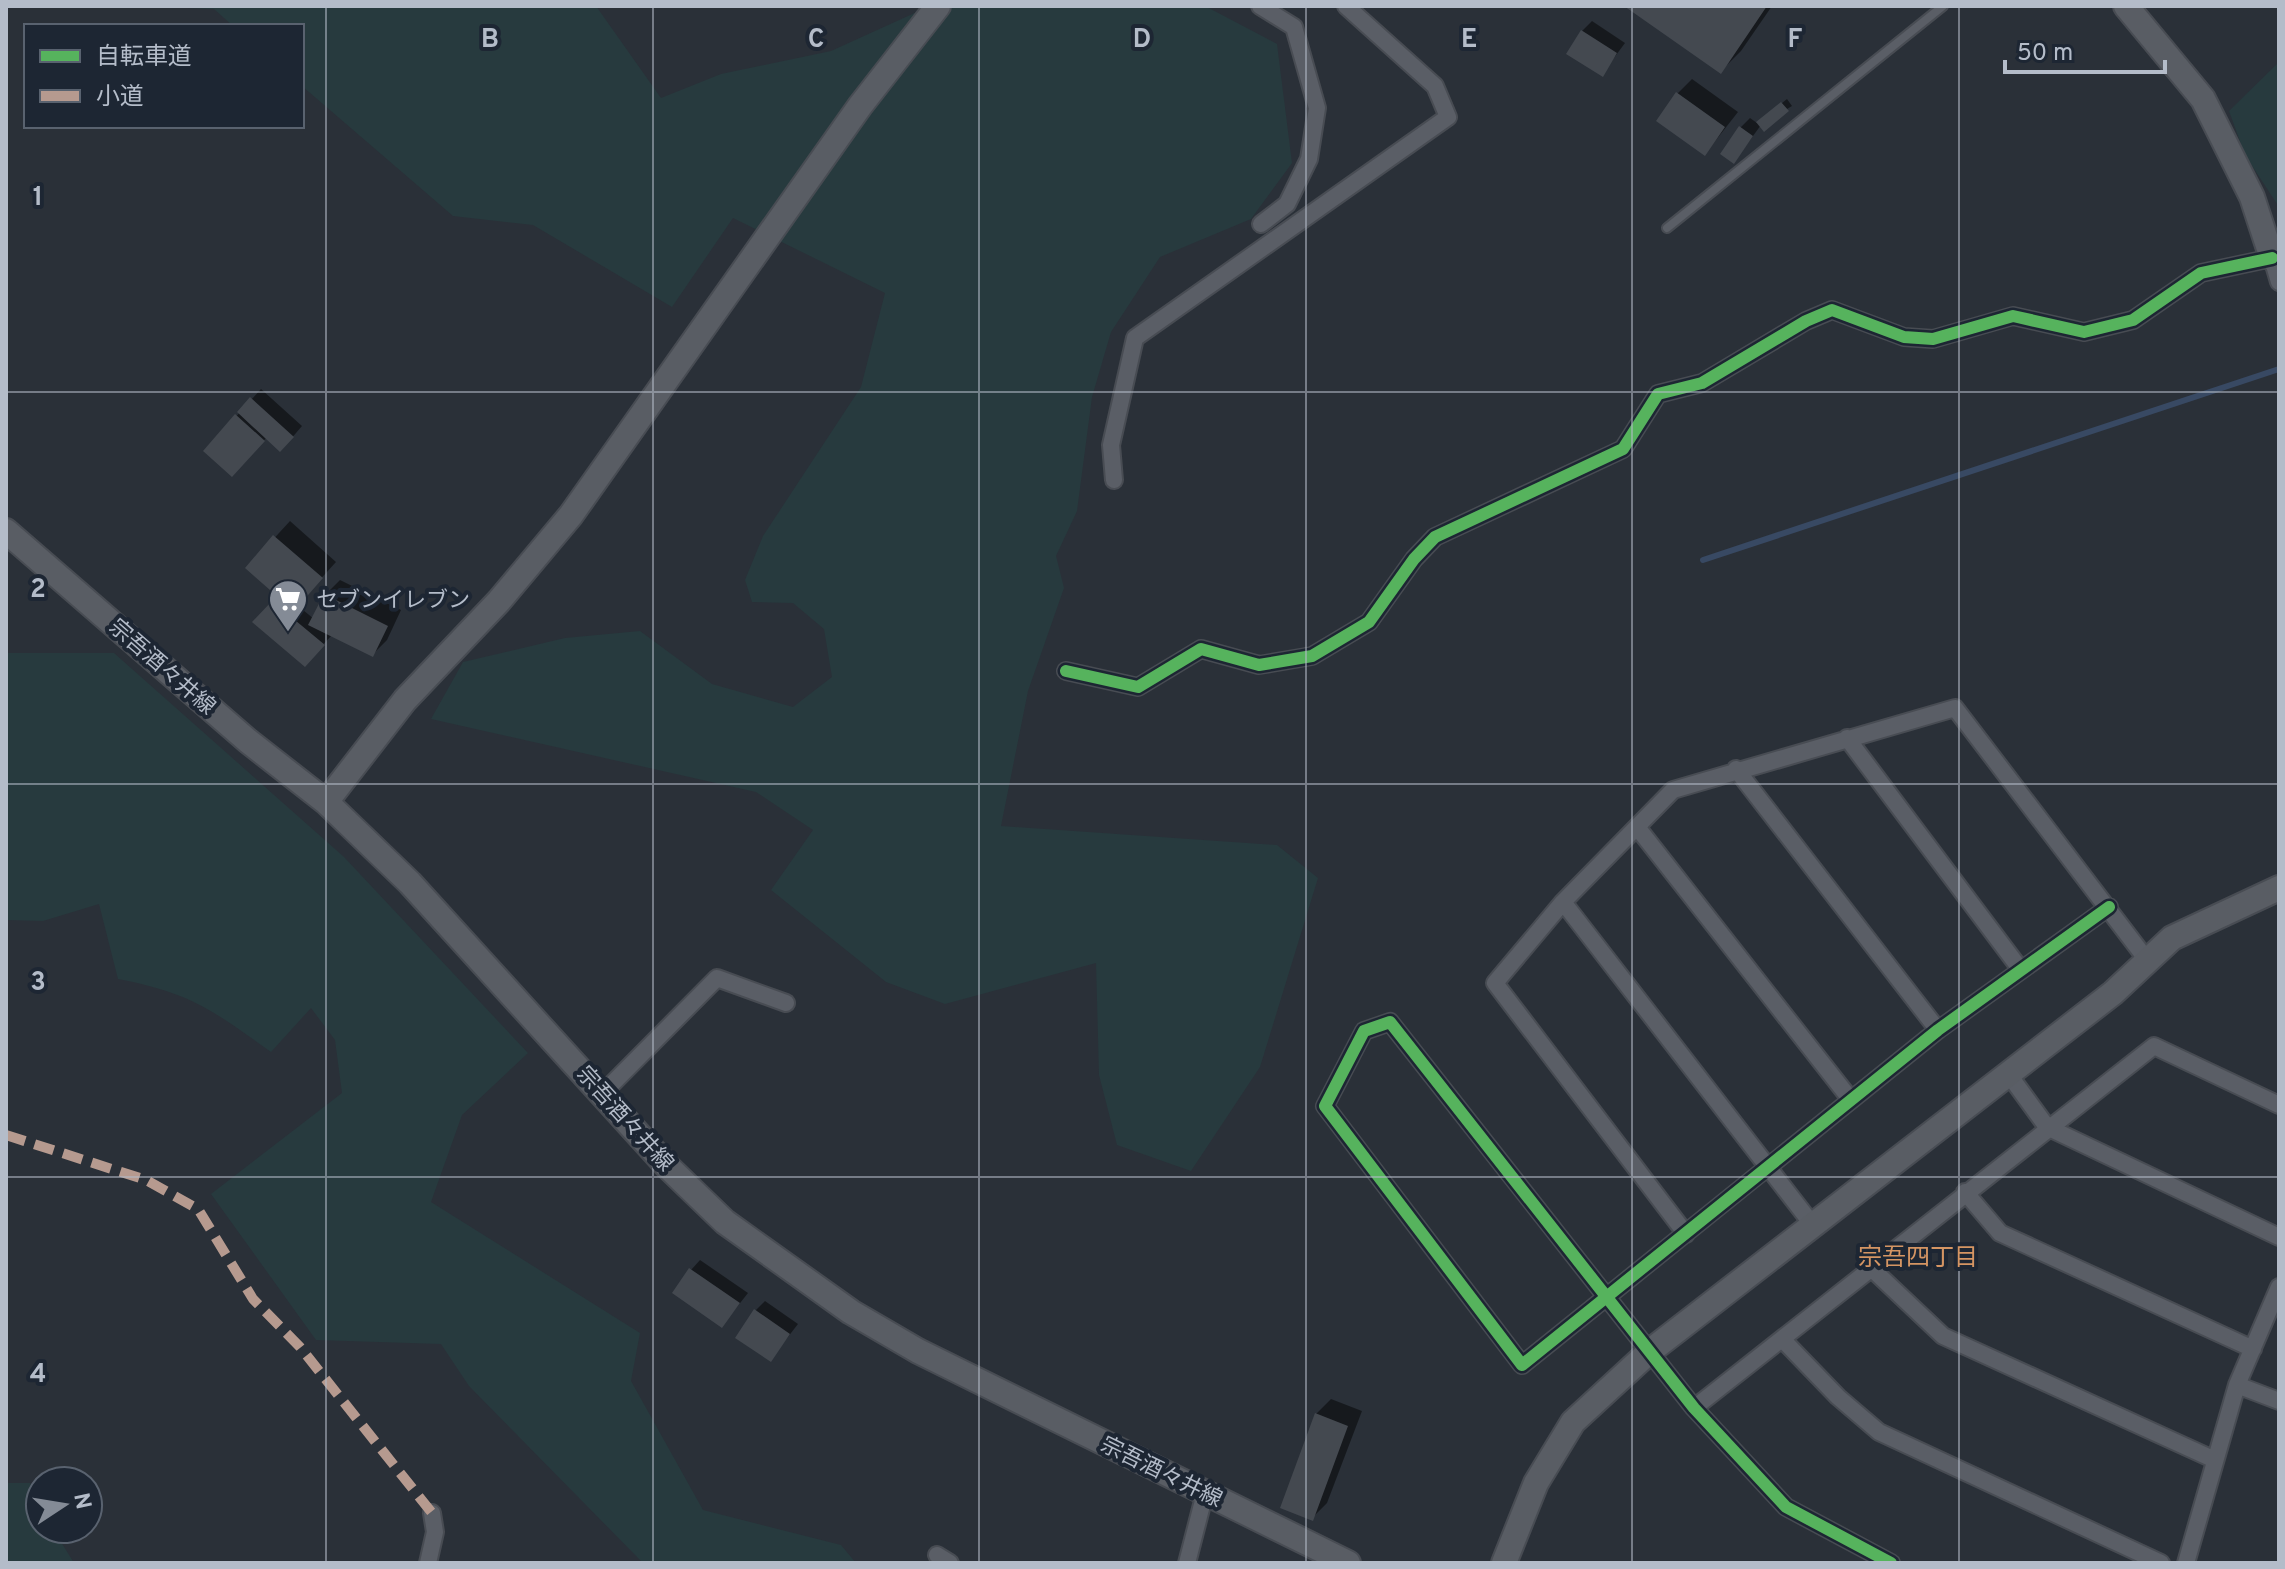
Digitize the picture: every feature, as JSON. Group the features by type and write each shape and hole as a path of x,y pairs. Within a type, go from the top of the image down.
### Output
{"street":[{"path":"326,802 405,700 499,601 571,515 761,253 860,106 938,6"},
{"path":"1260,6 1294,27 1317,108 1309,159 1293,193 1287,204 1261,224"},
{"path":"1114,480 1111,445 1135,338 1448,117 1435,86 1346,6"},
{"path":"2126,6 2203,99 2252,197 2279,282"},
{"path":"1066,671 1138,687 1201,649 1259,665 1312,656 1369,622 1414,559 1435,537 1623,449 1658,394 1702,383 1806,321 1832,310 1904,337 1933,339 2013,316 2084,332 2133,320 2201,273 2272,258"},
{"name":"宗吾酒々井線","path":"6,531 248,741 326,802 410,883 668,1167 725,1222 851,1312 918,1351 1348,1563"},
{"path":"1686,1234 1495,983 1563,902 1673,790 1736,769 1955,708 2147,960"},
{"path":"1847,738 2021,970"},
{"path":"1736,769 1938,1030"},
{"path":"1637,827 1851,1100"},
{"path":"1504,1563 1536,1483 1573,1422 1649,1352 2113,993 2172,938 2279,888"},
{"path":"1563,902 1812,1224"},
{"path":"1891,1563 1786,1507 1694,1408 1608,1297 1390,1022 1364,1031 1325,1106 1522,1365 1608,1297 1938,1030 2109,907"},
{"path":"603,1093 717,978 786,1003"},
{"path":"1694,1408 2047,1127 2154,1046 2279,1105"},
{"path":"2007,1072 2047,1127 2279,1237"},
{"path":"1965,1192 2000,1233 2253,1349"},
{"path":"1870,1267 1943,1336 2215,1460"},
{"path":"2186,1563 2237,1385 2279,1287"},
{"path":"1782,1339 1838,1397 1879,1432 2161,1563"},
{"path":"2237,1385 2279,1401"},
{"path":"1187,1563 1205,1493"},
{"path":"428,1563 435,1532 432,1513"}],"lane":[{"path":"1667,228 1943,6"}],"green space":[{"path":"137,6 596,6 661,98 721,74 831,51 930,6 1205,6 1277,44 1292,163 1251,219 1160,257 1111,332 1092,397 1077,511 1056,556 1064,588 1028,691 1001,826 1277,845 1318,878 1260,1067 1191,1171 1117,1145 1099,1075 1096,963 945,1004 886,982 771,890 813,830 756,792 431,719 463,662 565,638 640,631 712,684 793,707 832,677 824,629 793,603 752,602 745,580 763,536 861,387 885,293 733,218 672,307 533,225 453,216 304,88 304,24 231,24 214,9"},
{"path":"2279,62 2279,207 2245,155 2229,111"},
{"path":"6,653 114,653 344,857 528,1053 462,1115 431,1202 640,1333 631,1381 703,1510 841,1545 856,1563 643,1563 469,1386 441,1344 316,1340 211,1194 342,1093 335,1040 311,1008 271,1052 200,1005 164,990 118,979 99,904 43,921 6,920"},
{"path":"6,1483 24,1483 24,1545 63,1545 74,1563 6,1563"}],"building":[{"path":"1624,6 1767,6 1721,74"},
{"path":"1581,30 1617,53 1603,77 1566,54"},
{"path":"1676,92 1725,127 1705,156 1656,121"},
{"path":"1781,102 1789,111 1764,132 1756,122"},
{"path":"1739,126 1753,136 1734,164 1720,154"},
{"path":"250,397 294,437 280,452 237,412"},
{"path":"235,414 265,441 232,477 203,451"},
{"path":"273,535 323,578 294,611 245,568"},
{"path":"324,594 388,626 373,657 308,625"},
{"name":"セブンイレブン","path":"272,601 325,645 305,667 252,622"},
{"path":"689,1268 740,1303 722,1328 672,1293"},
{"path":"754,1309 790,1334 771,1362 735,1338"},
{"path":"1315,1413 1348,1426 1313,1521 1280,1508"}],"waterway":[{"path":"1703,560 2279,369"}],"marked path":[{"path":"6,1135 146,1180 198,1209 253,1299 300,1347 432,1513"}],"cycle path":[{"path":"1066,671 1138,687 1201,649 1259,665 1312,656 1369,622 1414,559 1435,537 1623,449 1658,394 1702,383 1806,321 1832,310 1904,337 1933,339 2013,316 2084,332 2133,320 2201,273 2272,258"},
{"path":"1891,1563 1786,1507 1694,1408 1390,1022 1364,1031 1325,1106 1522,1365 1938,1030 2109,907"}],"place":[{"name":"セブンイレブン","path":"288,633"}],"district":[{"name":"宗吾四丁目","path":"1918,1257"}]}
